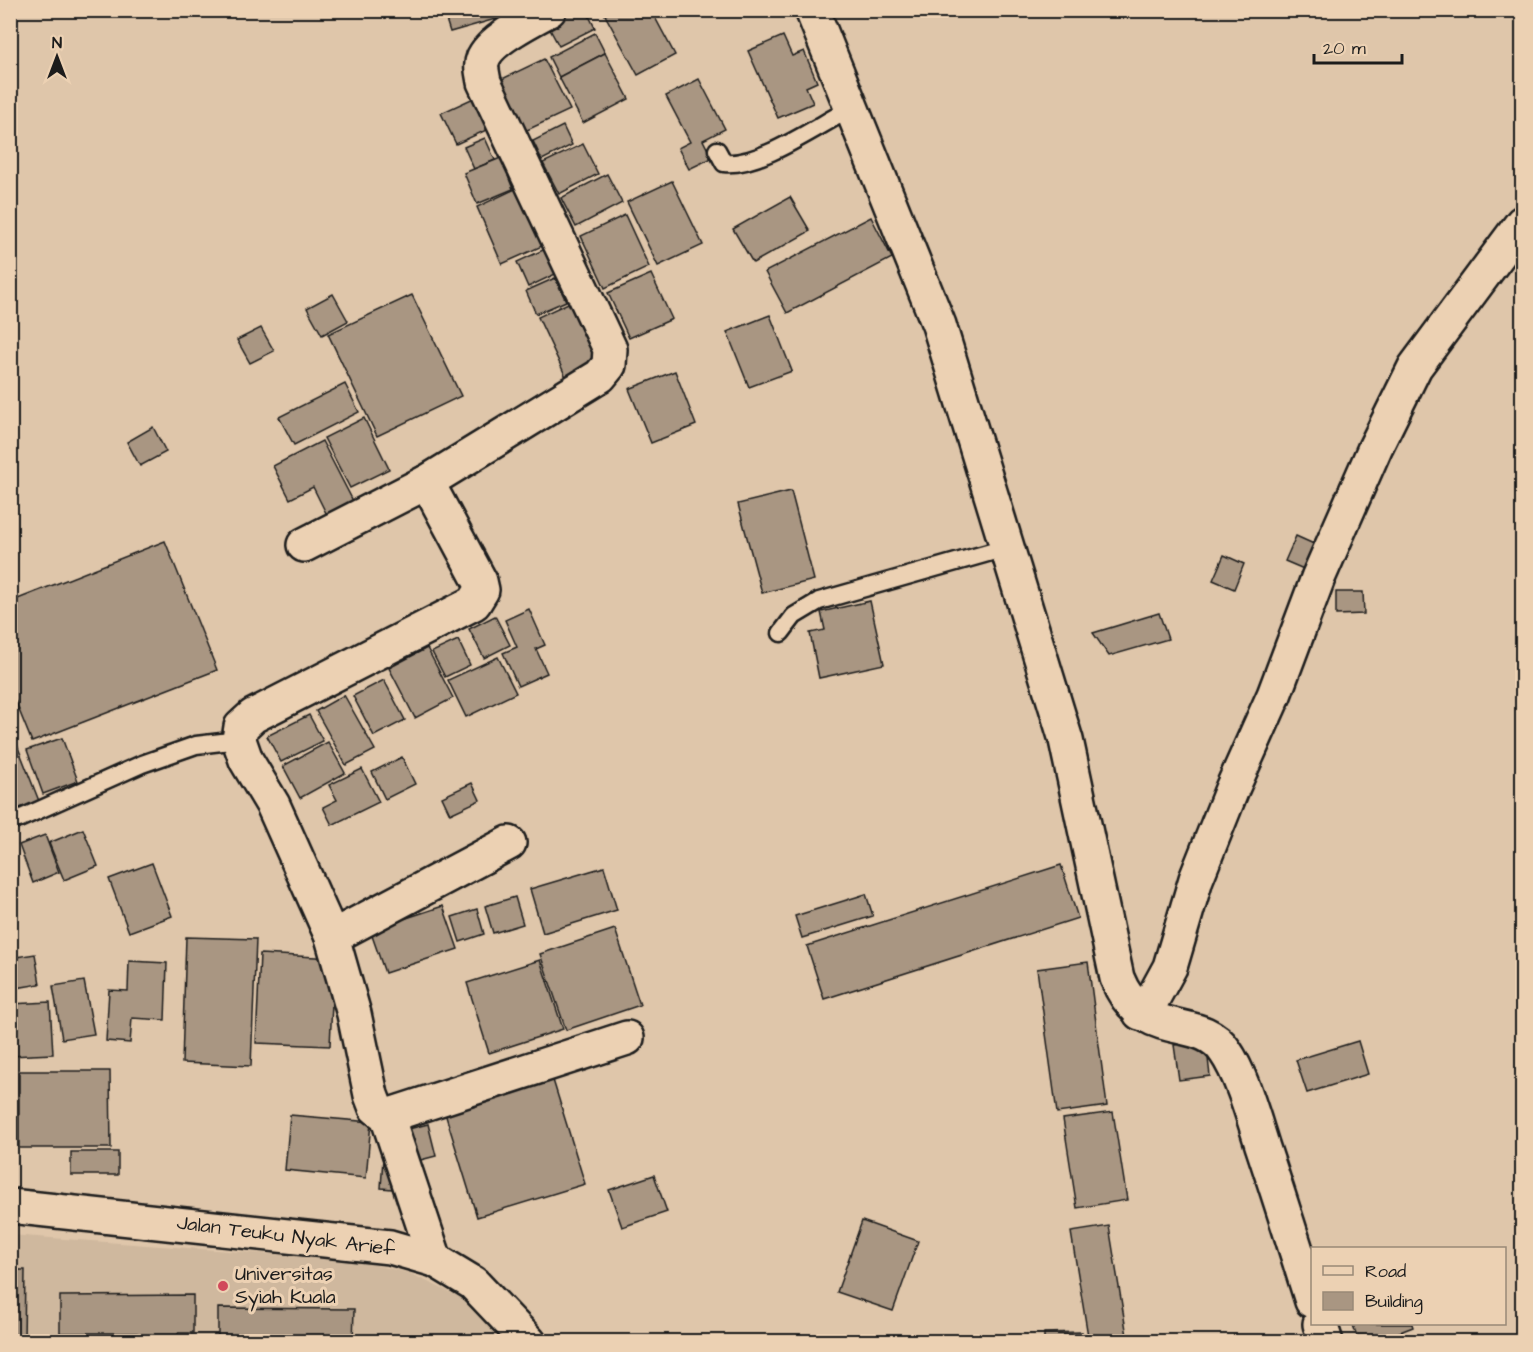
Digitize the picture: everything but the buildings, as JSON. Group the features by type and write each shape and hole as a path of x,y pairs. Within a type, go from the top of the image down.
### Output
{"street":[{"path":"304,545 427,482 600,376 609,365 610,349 484,82 482,71 482,61 487,50 531,19 549,10"},
{"path":"812,10 939,325 1009,547 1066,741 1117,978 1125,997 1140,1013 1208,1037 1224,1050 1251,1109 1311,1298"},
{"path":"1140,1013 1152,1000 1170,967 1196,879 1274,695 1318,578 1375,448 1415,367 1522,223"},
{"path":"427,482 480,581 480,596 474,603 254,716 241,727 239,740 246,760 273,805 308,877 332,937 354,1014 371,1095 376,1108 387,1116 435,1260"},
{"path":"332,937 509,843"},
{"path":"387,1116 627,1038"},
{"name":"Jalan Teuku Nyak Arief","path":"10,1206 390,1247 435,1260 473,1283 529,1341"},
{"path":"1321,1325 1326,1341"}],"lane":[{"path":"717,150 724,162 739,164 750,161 852,108"},
{"path":"781,633 794,616 819,601 1009,547"},
{"path":"19,819 196,745 239,740"}],"shaded area":[{"name":"Universitas Syiah Kuala","path":"10,1235 354,1260 409,1273 462,1298 502,1341 11,1341"}],"place":[{"name":"Universitas Syiah Kuala","path":"223,1286"}]}
